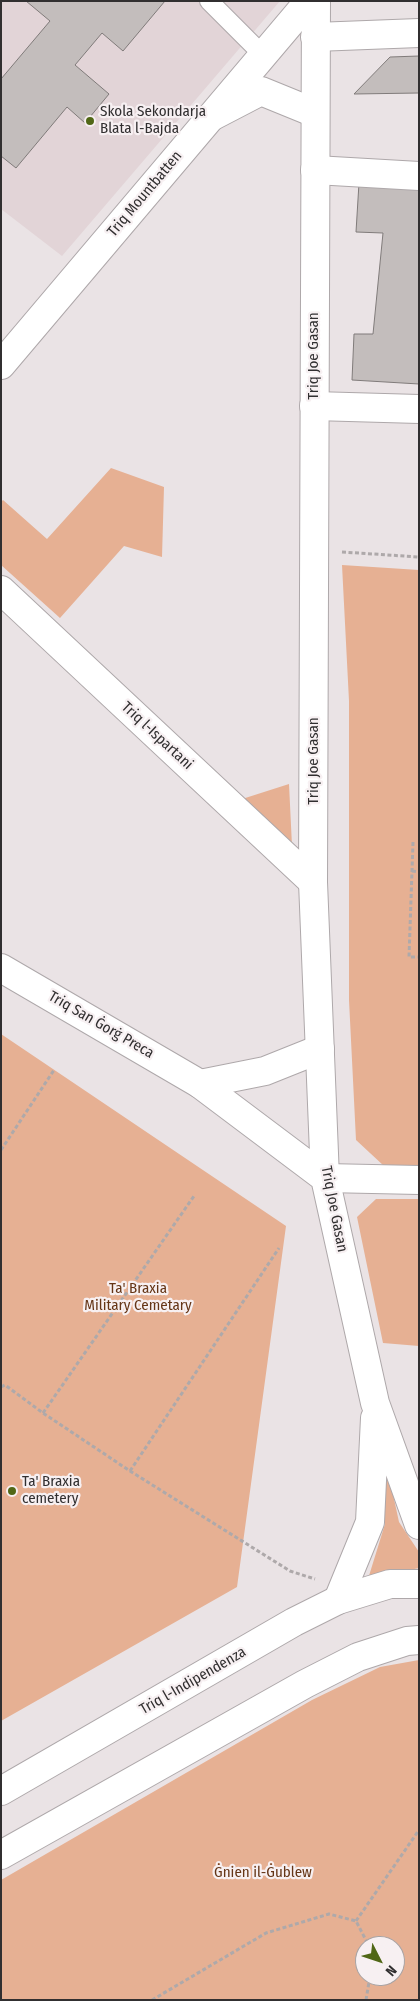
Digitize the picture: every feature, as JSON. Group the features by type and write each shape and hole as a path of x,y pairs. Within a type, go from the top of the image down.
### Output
{"main road":[{"name":"Triq Mountbatten","path":"1,365 309,1"},
{"name":"Triq Joe Gasan","path":"316,1 313,882 325,1178 376,1403 419,1525"},
{"path":"316,37 419,34"},
{"path":"211,117 261,91 315,113"},
{"path":"315,170 419,176"},
{"path":"314,406 419,409"},
{"name":"Triq l-Ispartani","path":"1,590 313,882"},
{"name":"Triq San Ġorġ Preca","path":"1,968 200,1084 325,1178"},
{"path":"200,1084 265,1071 320,1049"},
{"path":"325,1178 419,1180"},
{"name":"Triq Joe Gasan","path":"341,1594 370,1522 376,1403"},
{"name":"Triq l-Indipendenza","path":"1,1791 341,1594 390,1584 419,1584"},
{"path":"1,1855 305,1684 358,1657 408,1641 419,1640"}],"lane":[{"path":"209,1 263,55"}],"path":[{"path":"314,550 419,557"},
{"path":"413,842 409,957 419,957"},
{"path":"412,871 419,872"},
{"path":"1,1150 54,1070"},
{"path":"43,1413 194,1196"},
{"path":"130,1471 279,1248"},
{"path":"1,1387 5,1385 43,1413 130,1471 290,1571 341,1594"},
{"path":"356,1921 419,1830"},
{"path":"152,2000 266,1933 329,1914 356,1921 364,1936"},
{"path":"366,2000 368,1986"}],"shaded area":[{"name":"Skola Sekondarja Blata l-Bajda","path":"1,1 280,1 62,256 1,209"}],"green space":[{"path":"111,468 164,487 162,557 124,546 60,618 1,565 1,502 3,500 47,539"},
{"path":"342,565 419,570 419,1167 384,1166 356,1140 349,1000 349,701"},
{"path":"289,784 292,846 239,800"},
{"name":"Ta' Braxia Military Cemetary","path":"1,1034 286,1226 237,1587 1,1721"},
{"path":"376,1199 419,1199 419,1346 383,1343 357,1217"},
{"path":"383,1448 399,1522 419,1552 419,1568 368,1579 385,1524"},
{"name":"Ġnien il-Ġublew","path":"419,1660 419,2000 1,2000 1,1880 312,1700 380,1667"}],"building":[{"path":"26,1 165,1 123,51 102,33 75,65 109,94 85,123 67,107 16,168 1,156 1,79 50,21"},
{"path":"419,56 419,93 354,94 390,57"},
{"path":"359,183 419,187 419,384 352,380 354,334 373,334 383,233 356,232"}],"place":[{"name":"Skola Sekondarja Blata l-Bajda","path":"90,121"},
{"name":"Ta' Braxia cemetery","path":"12,1491"}]}
